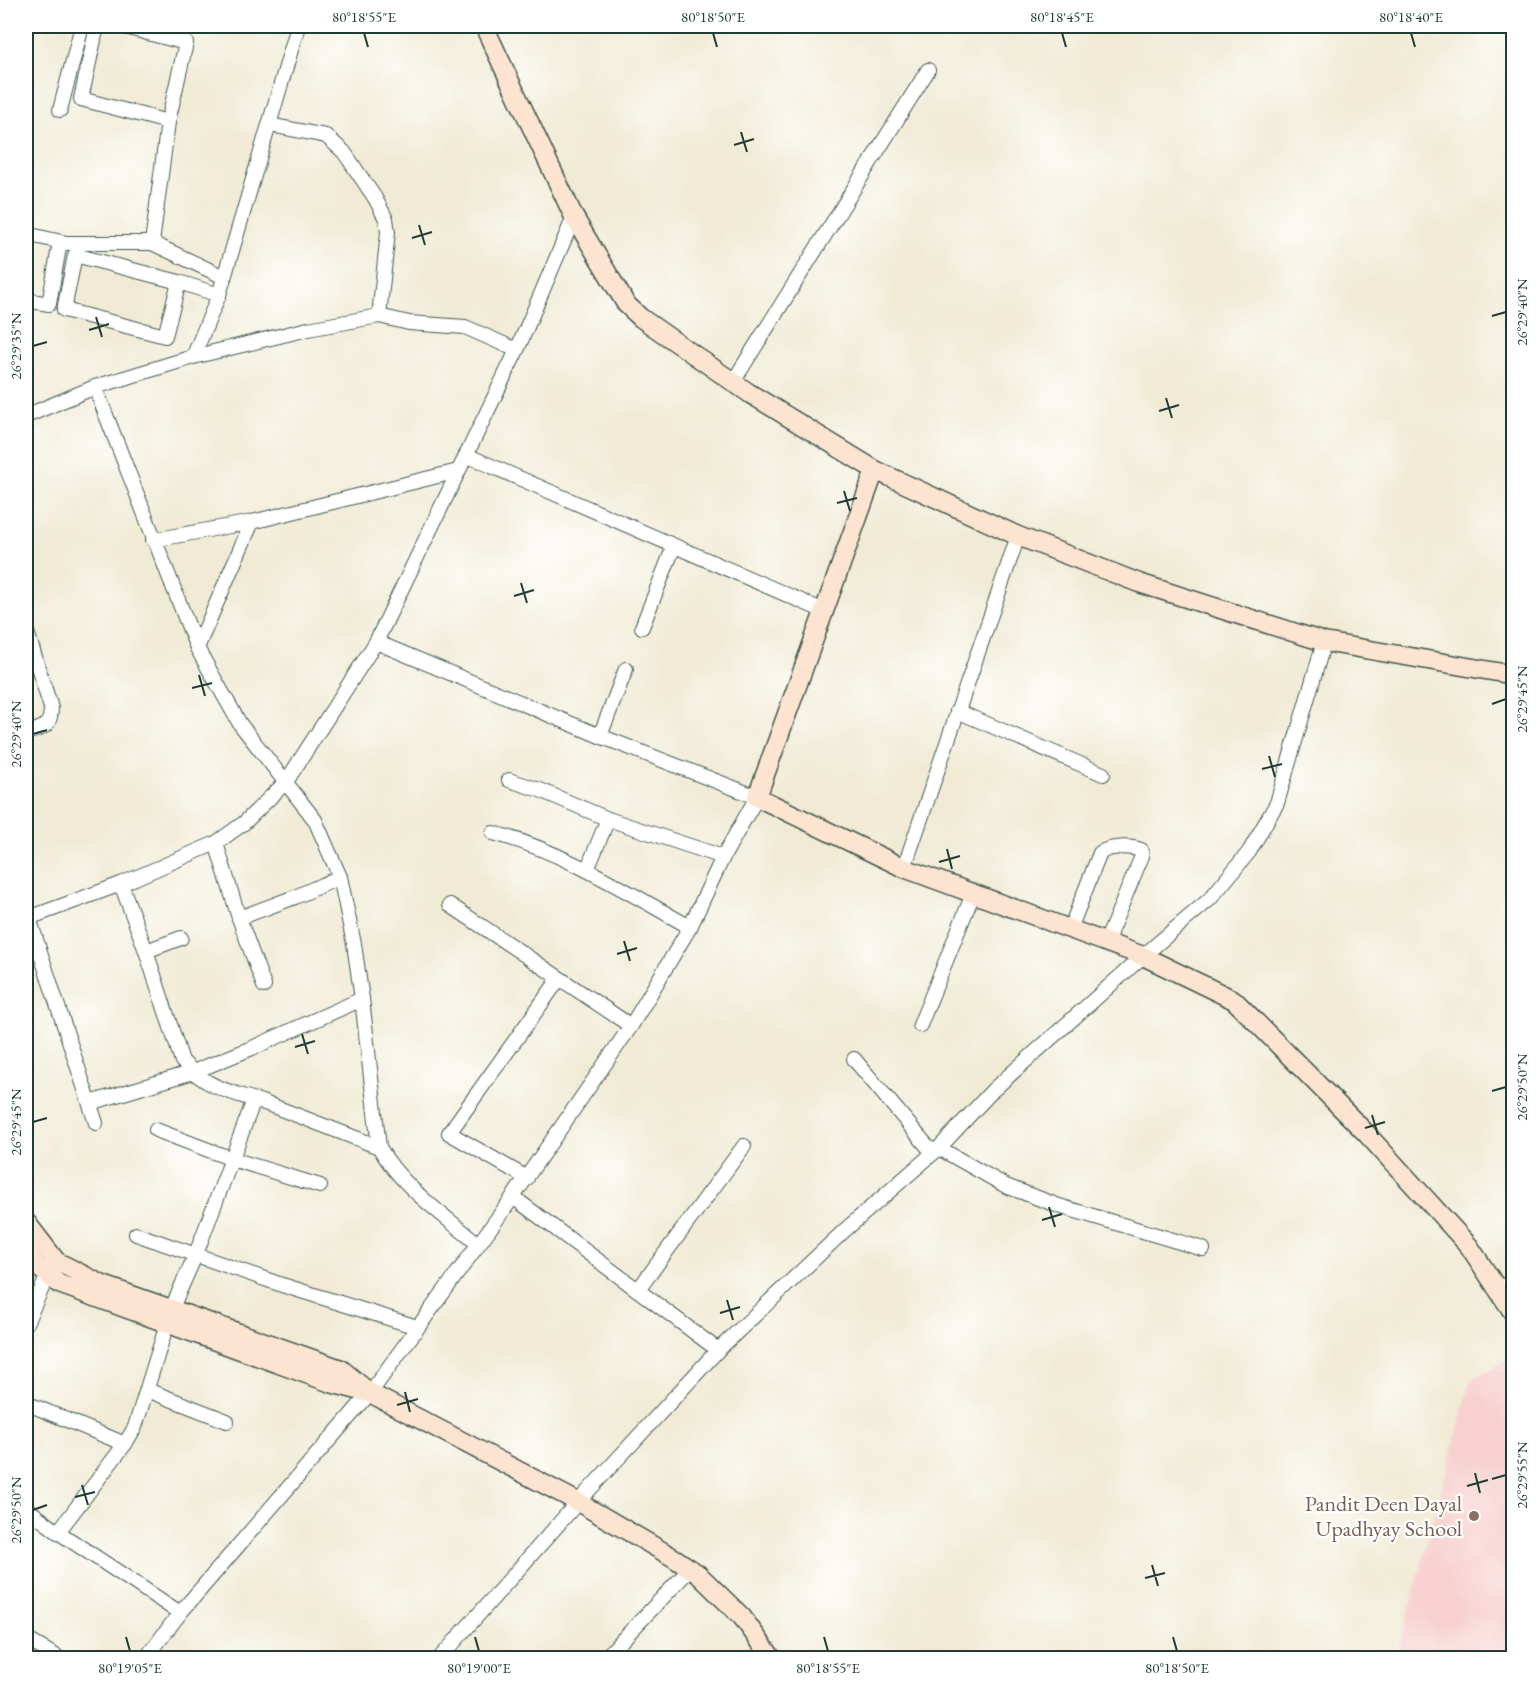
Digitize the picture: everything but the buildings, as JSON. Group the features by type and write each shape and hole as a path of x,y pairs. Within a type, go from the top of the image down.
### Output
{"street":[{"path":"60,111 82,26"},
{"path":"97,26 81,99 168,122"},
{"path":"121,26 186,43 168,122 152,243"},
{"path":"193,357 219,295 298,26"},
{"path":"484,26 574,218 626,304 641,318 734,382 874,470 1018,536 1139,583 1324,642 1514,675"},
{"path":"734,382 928,70"},
{"path":"270,125 326,136 344,152 375,198 386,219 388,231 379,316"},
{"path":"96,1123 27,918 121,884 216,843 244,823 286,782 376,642 517,350 574,218"},
{"path":"26,234 60,242 152,243 224,277"},
{"path":"26,300 49,304 60,242"},
{"path":"179,282 165,336 64,310 75,255 179,282 219,295"},
{"path":"26,416 95,387 193,357 308,329 379,316 409,323 465,327 517,350"},
{"path":"95,387 196,648 240,724 315,820 340,877 354,944 362,999 379,1148 414,1189 478,1244"},
{"path":"465,454 824,611"},
{"path":"146,1659 180,1613 370,1393 527,1178 631,1026 690,927 723,857 757,797 874,470"},
{"path":"153,540 252,522 458,471"},
{"path":"196,648 252,522"},
{"path":"904,868 1018,536"},
{"path":"642,627 674,546"},
{"path":"26,629 51,708 51,718 46,726 26,734"},
{"path":"376,642 600,736 757,797 904,868 1143,956 1234,1000 1365,1132 1469,1246 1495,1289 1514,1314"},
{"path":"440,1659 578,1502 718,1350 845,1230 936,1150 993,1090 1210,899 1249,852 1277,803 1324,642"},
{"path":"600,736 626,669"},
{"path":"957,711 1103,774"},
{"path":"509,780 540,790 608,819 723,857"},
{"path":"587,870 608,819"},
{"path":"493,833 511,837 587,870 690,927"},
{"path":"216,843 238,918 264,986"},
{"path":"1070,929 1100,853 1107,849 1137,848 1141,850 1142,856 1106,942"},
{"path":"238,918 340,877"},
{"path":"121,884 146,951 182,1061 208,1084 226,1092 254,1100 379,1148"},
{"path":"920,1025 973,894"},
{"path":"450,905 631,1026"},
{"path":"146,951 181,938"},
{"path":"527,1178 450,1133 560,978"},
{"path":"90,1103 193,1072 362,999"},
{"path":"854,1059 936,1150 1006,1186 1059,1206 1203,1249"},
{"path":"58,1532 125,1444 135,1427 169,1317 196,1254 254,1100"},
{"path":"156,1130 232,1159 320,1186"},
{"path":"638,1290 744,1146"},
{"path":"513,1197 718,1350"},
{"path":"26,1222 56,1261 169,1317"},
{"path":"136,1234 417,1328"},
{"path":"26,1251 38,1267 59,1284 341,1369 370,1393 578,1502 698,1574 742,1617 772,1659"},
{"path":"26,1323 48,1275"},
{"path":"1495,1289 1514,1282"},
{"path":"147,1390 227,1421"},
{"path":"26,1403 125,1444"},
{"path":"26,1508 58,1532 180,1613"},
{"path":"605,1659 690,1569"},
{"path":"26,1639 59,1659"}],"shaded area":[{"name":"Pandit Deen Dayal Upadhyay School","path":"1513,1356 1513,1658 1435,1658 1398,1651 1471,1380"}],"place":[{"name":"Pandit Deen Dayal Upadhyay School","path":"1474,1516"}]}
